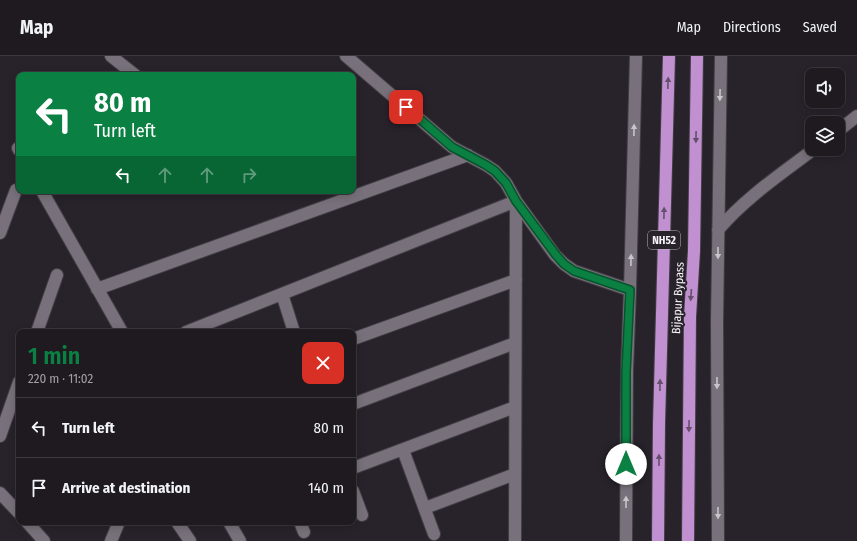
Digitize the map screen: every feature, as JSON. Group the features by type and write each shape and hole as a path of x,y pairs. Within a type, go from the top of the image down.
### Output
{"highway":[{"name":"Bijapur Bypass","path":"658,541 659,424 669,56"},
{"name":"Bijapur Bypass","path":"688,541 690,317 694,251 697,56"}],"street":[{"path":"110,56 131,72"},
{"path":"346,56 452,147 495,171 506,183 516,201 556,255 574,271 630,290"},
{"path":"626,541 626,372 630,290 636,56"},
{"path":"718,541 718,230 721,56"},
{"path":"845,125 857,116"},
{"path":"97,289 468,155"},
{"path":"718,230 726,220 772,179 805,155"},
{"path":"0,233 16,190"},
{"path":"44,194 120,329"},
{"path":"515,541 516,201"},
{"path":"194,329 516,201"},
{"path":"38,329 57,275"},
{"path":"356,338 516,280"},
{"path":"282,294 293,329"},
{"path":"356,403 515,343"},
{"path":"0,436 16,391"},
{"path":"356,467 515,407"},
{"path":"403,450 434,534"},
{"path":"425,508 515,474"},
{"path":"0,493 16,510"},
{"path":"356,499 362,515"},
{"path":"111,541 118,525"},
{"path":"179,525 190,541"},
{"path":"231,525 240,541"},
{"path":"38,527 44,541"}],"route":[{"path":"406,107 452,147 495,171 506,183 516,201 564,264 574,271 630,290 626,372 626,464"}]}
